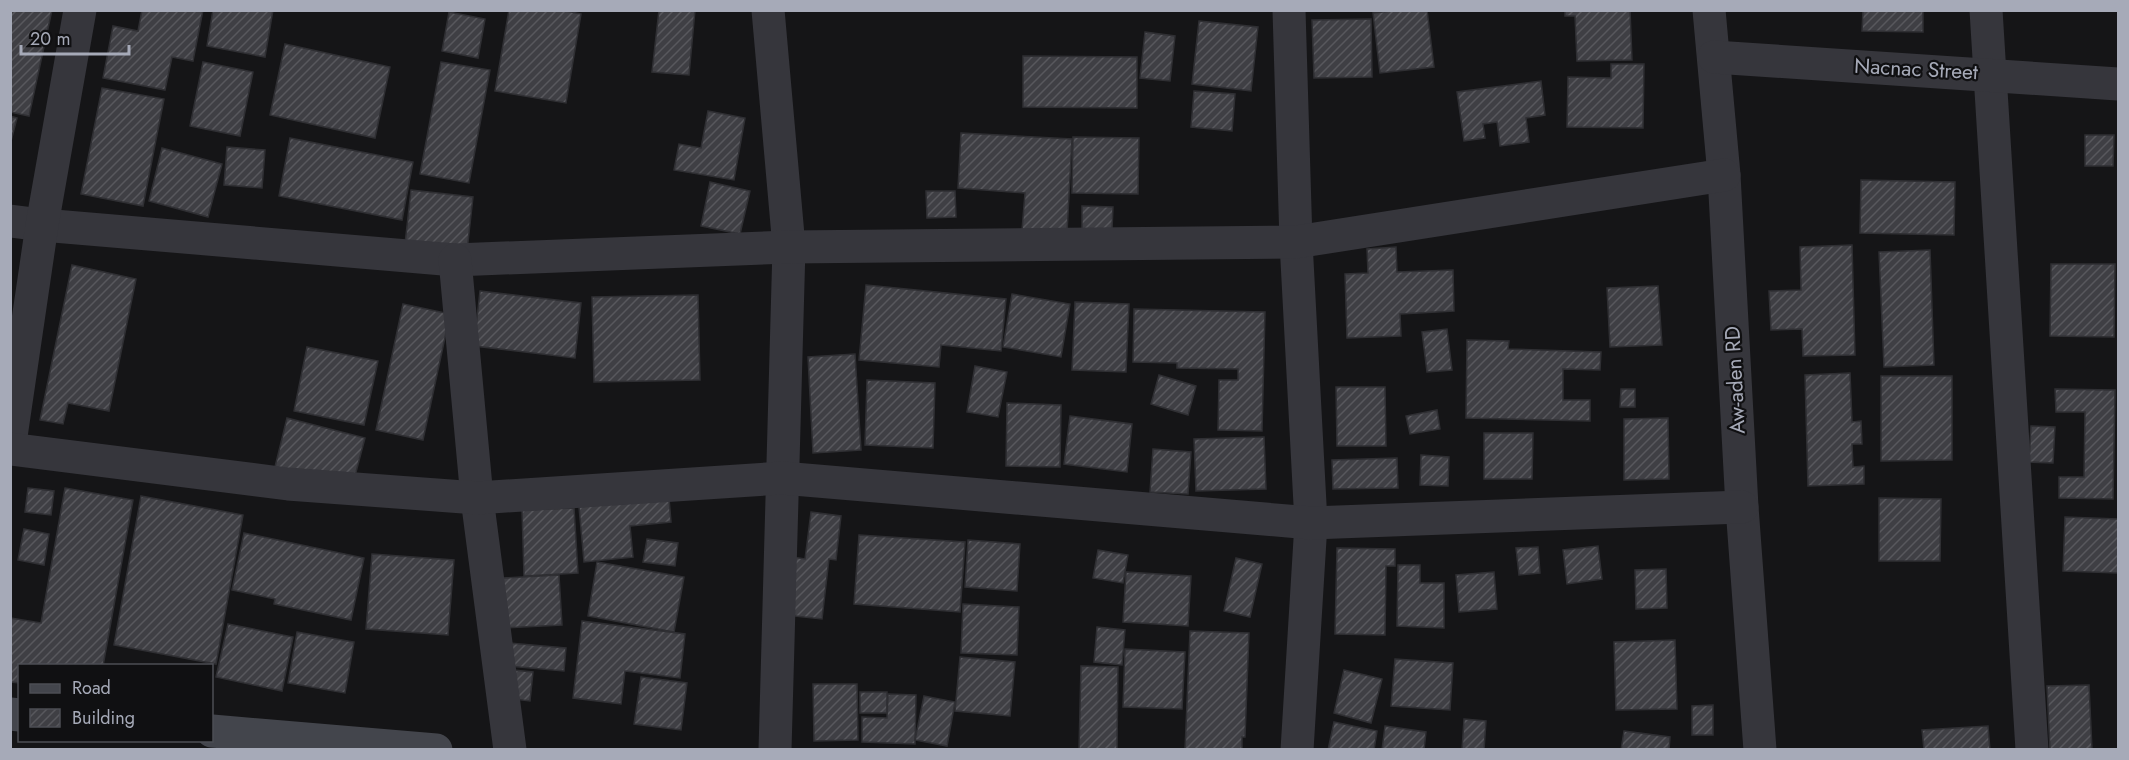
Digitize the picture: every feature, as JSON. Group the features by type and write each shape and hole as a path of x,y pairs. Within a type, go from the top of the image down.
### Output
{"street":[{"path":"10,443 42,225 80,10"},
{"path":"768,10 789,247 775,750"},
{"path":"1289,10 1296,242 1311,523 1297,750"},
{"name":"Aw-aden RD","path":"1709,10 1724,175 1742,507 1760,750"},
{"path":"1986,10 2032,750"},
{"name":"Nacnac Street","path":"1714,57 2118,84"},
{"path":"10,221 455,260 789,247 1296,242 1724,175"},
{"path":"455,260 477,498 510,750"},
{"path":"10,449 288,484 477,498 782,478 1311,523 1742,507"},
{"path":"213,731 436,750"}],"building":[{"path":"11,10 52,10 29,116 10,112"},
{"path":"142,10 203,10 193,61 172,57 165,90 103,78 113,26 138,31"},
{"path":"213,10 273,10 265,57 207,46"},
{"path":"509,10 562,10 581,14 566,103 495,91"},
{"path":"659,10 695,10 689,75 652,72"},
{"path":"1427,10 1434,67 1380,73 1373,13"},
{"path":"1565,10 1630,10 1632,60 1577,61 1575,16 1565,16"},
{"path":"1863,10 1923,10 1923,32 1862,31"},
{"path":"449,12 485,19 478,58 442,51"},
{"path":"1371,19 1372,77 1314,78 1312,20"},
{"path":"1199,21 1258,27 1251,91 1192,84"},
{"path":"1145,32 1175,36 1170,81 1140,78"},
{"path":"285,44 390,67 375,138 270,115"},
{"path":"1023,56 1137,57 1137,108 1023,107"},
{"path":"203,62 253,72 240,136 190,126"},
{"path":"441,62 490,70 469,183 420,174"},
{"path":"1611,64 1644,64 1643,128 1567,127 1568,77 1611,78"},
{"path":"1541,81 1545,115 1526,118 1529,142 1500,146 1497,122 1483,124 1485,138 1464,141 1457,92"},
{"path":"102,88 164,99 143,206 81,194"},
{"path":"1194,91 1235,94 1232,131 1191,127"},
{"path":"708,111 745,118 734,180 674,170 679,144 701,148"},
{"path":"10,116 17,118 10,145"},
{"path":"961,133 1072,139 1067,233 1022,230 1025,193 958,188"},
{"path":"2085,135 2114,135 2113,166 2085,166"},
{"path":"1073,137 1139,138 1138,194 1072,193"},
{"path":"290,138 413,162 402,220 279,196"},
{"path":"227,147 265,150 262,188 224,185"},
{"path":"162,148 222,164 208,217 149,201"},
{"path":"1861,180 1955,182 1954,235 1860,233"},
{"path":"710,182 750,191 740,234 701,226"},
{"path":"411,190 473,197 467,251 405,244"},
{"path":"926,191 955,191 956,217 927,218"},
{"path":"1082,206 1113,207 1112,230 1082,229"},
{"path":"1852,245 1855,355 1803,356 1802,329 1771,330 1769,291 1801,290 1800,247"},
{"path":"1396,247 1397,272 1453,270 1454,311 1400,314 1401,336 1347,338 1345,274 1368,273 1367,249"},
{"path":"1930,250 1934,365 1884,367 1879,252"},
{"path":"2051,264 2115,264 2114,337 2050,336"},
{"path":"72,265 136,279 109,411 68,403 63,424 40,420"},
{"path":"866,285 1006,299 1001,351 941,345 939,367 859,360"},
{"path":"1658,286 1662,345 1610,347 1607,288"},
{"path":"480,291 581,303 575,358 474,346"},
{"path":"1012,294 1070,304 1061,357 1003,347"},
{"path":"698,295 700,380 594,382 592,297"},
{"path":"1075,302 1129,304 1126,372 1072,370"},
{"path":"403,304 450,314 423,440 376,430"},
{"path":"1134,309 1265,312 1262,431 1218,430 1219,380 1238,380 1238,369 1177,368 1177,363 1133,362"},
{"path":"1447,329 1452,370 1427,372 1422,332"},
{"path":"1467,340 1509,341 1508,349 1601,352 1600,370 1563,369 1563,400 1590,400 1590,421 1466,418"},
{"path":"307,347 378,361 364,425 294,411"},
{"path":"855,354 861,450 813,453 808,357"},
{"path":"975,366 1007,372 998,417 967,412"},
{"path":"1850,373 1852,422 1861,421 1862,444 1852,444 1853,467 1864,466 1864,484 1808,486 1805,375"},
{"path":"1159,375 1196,386 1188,415 1151,404"},
{"path":"1881,376 1952,376 1952,460 1881,461"},
{"path":"867,380 935,383 933,448 865,445"},
{"path":"1336,387 1385,387 1386,446 1337,446"},
{"path":"1621,389 1635,389 1635,407 1620,407"},
{"path":"2055,389 2115,390 2113,499 2059,498 2059,477 2084,477 2085,412 2056,412"},
{"path":"1007,403 1061,405 1060,467 1006,466"},
{"path":"1437,410 1440,429 1410,434 1406,416"},
{"path":"1070,416 1132,424 1127,472 1064,464"},
{"path":"287,418 365,438 351,491 274,471"},
{"path":"1668,418 1669,479 1624,480 1624,419"},
{"path":"2031,426 2055,427 2053,463 2029,462"},
{"path":"1484,433 1533,433 1532,479 1484,479"},
{"path":"1264,437 1266,489 1196,491 1194,439"},
{"path":"1153,449 1191,452 1188,494 1150,492"},
{"path":"1421,455 1449,457 1448,486 1420,485"},
{"path":"1397,458 1398,488 1333,489 1332,460"},
{"path":"28,488 54,491 51,515 25,512"},
{"path":"65,488 133,500 103,664 18,664 18,683 10,682 10,618 41,623"},
{"path":"141,496 243,515 216,664 114,645"},
{"path":"669,498 671,522 630,526 633,557 584,562 579,507"},
{"path":"1879,498 1941,499 1940,561 1879,561"},
{"path":"574,508 578,573 524,576 522,510"},
{"path":"811,512 841,516 836,560 829,559 822,619 786,615 793,557 805,559"},
{"path":"2065,517 2118,519 2118,573 2063,571"},
{"path":"24,529 49,534 44,565 18,560"},
{"path":"244,533 364,558 351,620 274,604 275,599 232,590"},
{"path":"859,535 965,542 960,612 854,604"},
{"path":"647,539 678,543 675,566 643,562"},
{"path":"968,540 1020,544 1017,591 965,587"},
{"path":"1598,546 1602,579 1567,584 1563,550"},
{"path":"1538,547 1540,573 1519,575 1516,548"},
{"path":"1337,548 1395,549 1395,566 1386,566 1385,635 1335,634"},
{"path":"1098,550 1128,555 1123,583 1093,578"},
{"path":"372,554 454,560 448,635 366,629"},
{"path":"1236,558 1262,564 1250,617 1224,611"},
{"path":"597,562 684,577 674,632 588,616"},
{"path":"1398,565 1420,565 1420,583 1444,583 1444,628 1397,626"},
{"path":"1666,569 1667,608 1636,609 1635,570"},
{"path":"1126,572 1191,576 1188,626 1123,622"},
{"path":"1494,572 1497,609 1459,612 1456,575"},
{"path":"559,575 562,625 505,628 503,578"},
{"path":"963,604 1019,607 1017,655 961,653"},
{"path":"582,621 685,634 680,678 625,671 621,704 573,698"},
{"path":"228,624 293,637 282,691 216,677"},
{"path":"1097,627 1125,630 1122,665 1094,662"},
{"path":"1190,631 1249,633 1245,737 1242,737 1242,750 1185,750"},
{"path":"297,632 354,642 345,693 288,683"},
{"path":"1675,640 1677,709 1616,710 1614,642"},
{"path":"509,643 566,648 564,671 508,666"},
{"path":"1125,649 1185,652 1182,709 1123,707"},
{"path":"960,657 1015,662 1010,716 955,711"},
{"path":"1395,659 1453,663 1450,710 1391,706"},
{"path":"1081,666 1118,667 1117,750 1079,750"},
{"path":"503,669 533,672 530,701 499,697"},
{"path":"1344,670 1382,679 1371,723 1334,713"},
{"path":"641,677 687,683 681,730 634,724"},
{"path":"813,684 857,684 858,740 814,741"},
{"path":"2089,685 2092,750 2050,750 2047,686"},
{"path":"860,692 887,692 887,713 860,713"},
{"path":"888,694 916,695 915,744 862,742 862,717 887,718"},
{"path":"924,696 955,702 947,746 915,740"},
{"path":"1713,705 1713,735 1692,735 1692,706"},
{"path":"1464,719 1486,721 1484,750 1462,750"},
{"path":"1334,722 1377,731 1374,750 1328,750"},
{"path":"1385,726 1426,732 1424,750 1382,750"},
{"path":"1988,726 1990,750 1924,750 1922,730"},
{"path":"1624,731 1670,737 1669,750 1621,750"}]}
